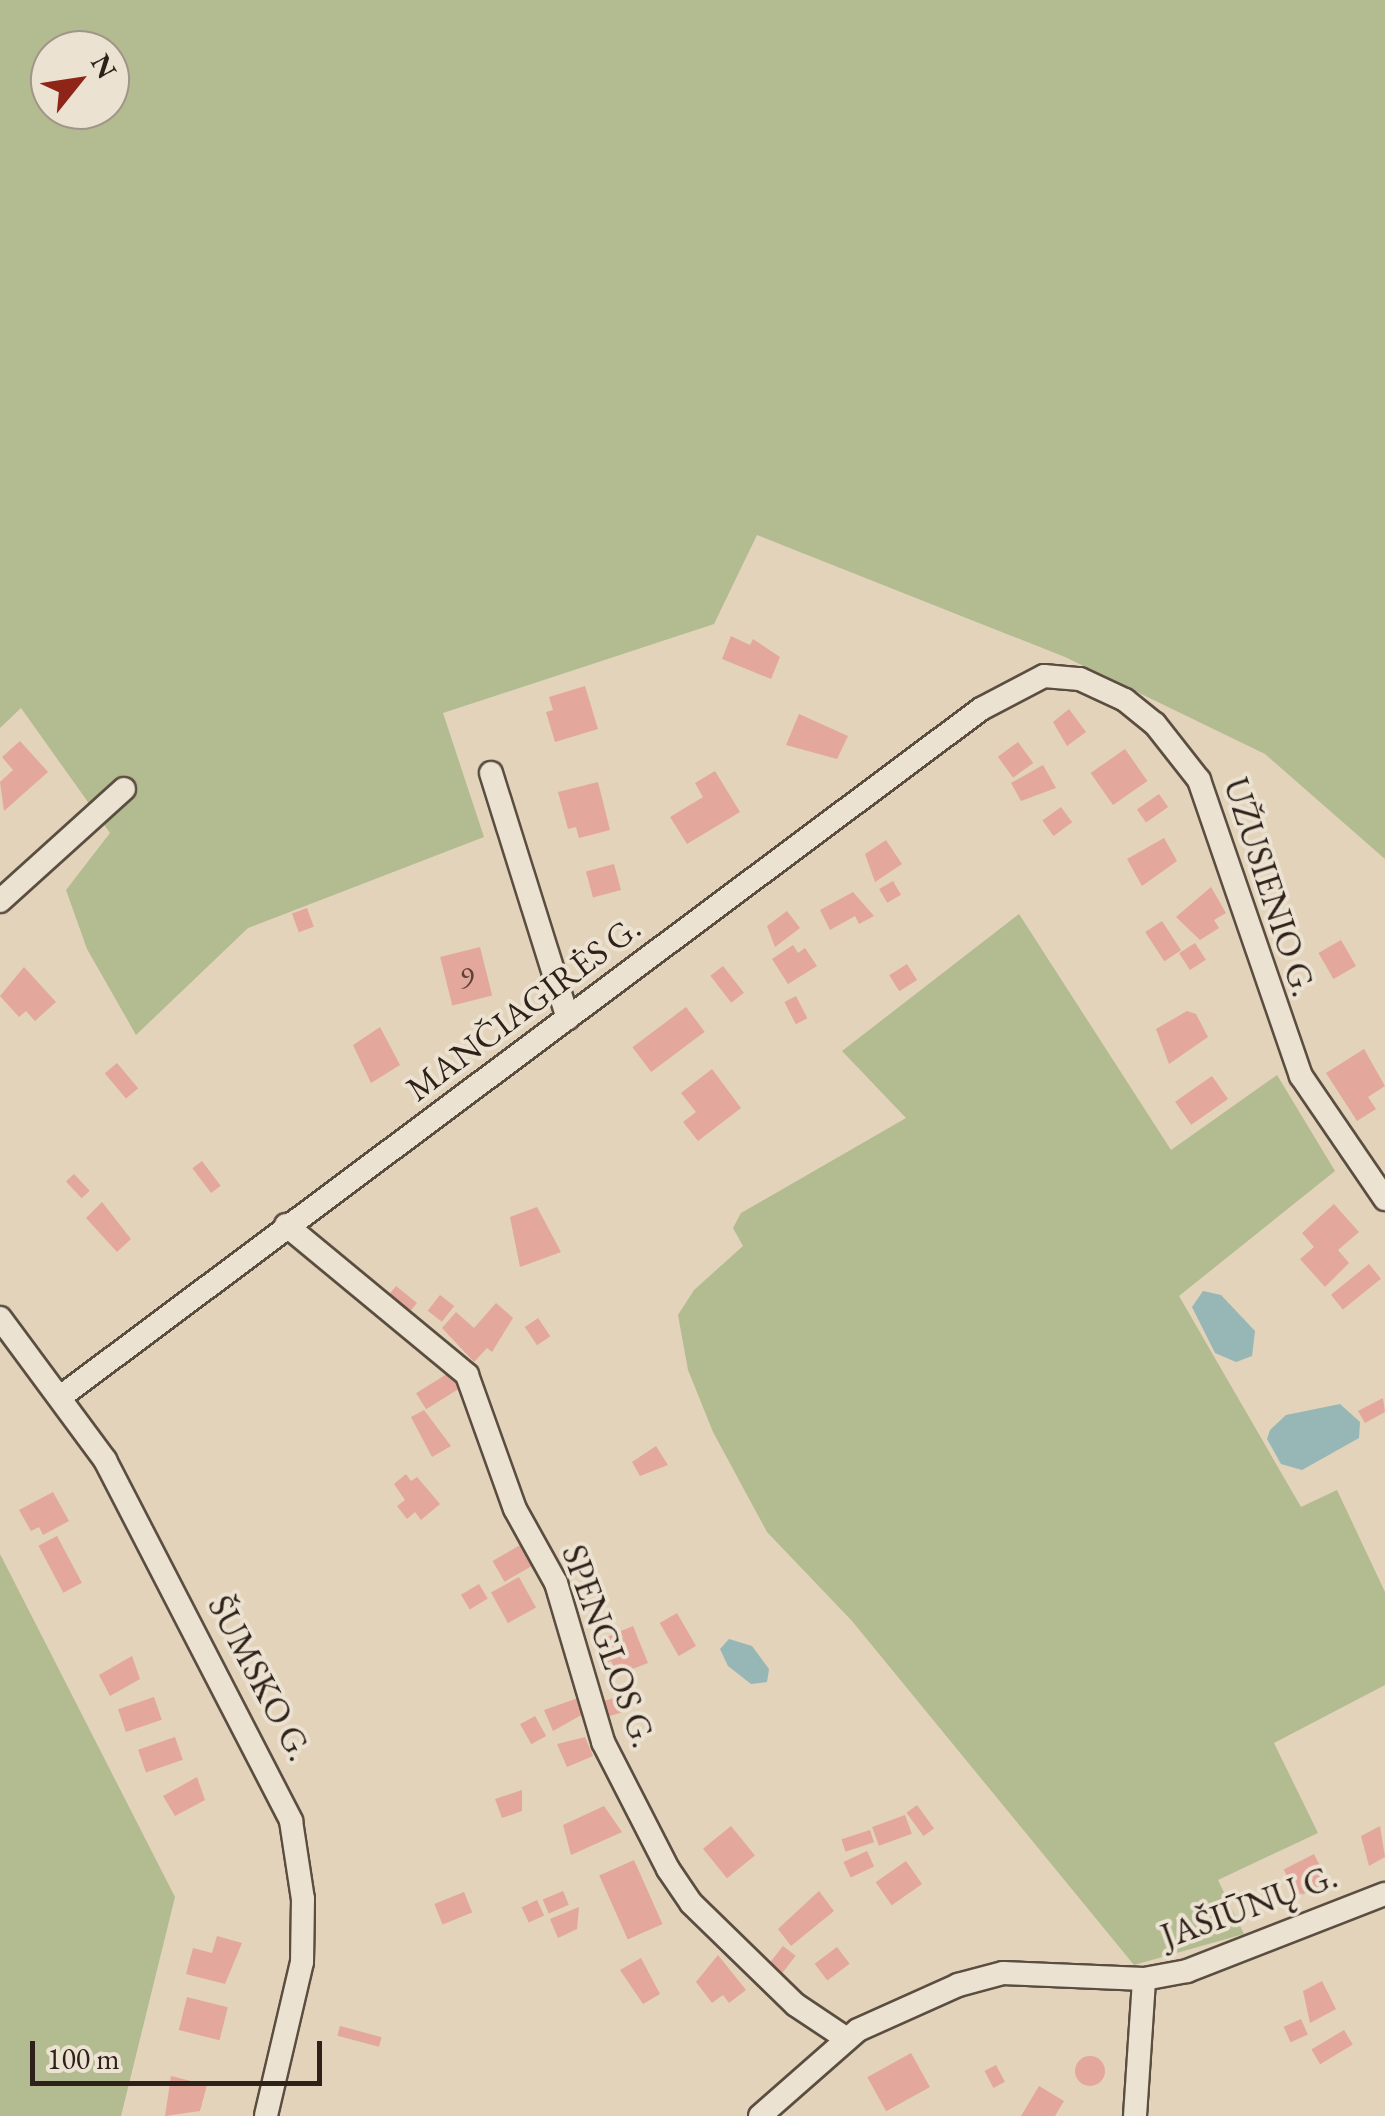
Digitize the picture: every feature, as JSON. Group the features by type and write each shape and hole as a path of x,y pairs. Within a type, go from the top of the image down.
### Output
{"street":[{"name":"UŽUSIENIO G.","path":"1027,680 1060,675 1106,690 1155,724 1181,753 1212,809 1301,1076 1385,1199"},
{"name":"MANČIAGIRĖS G.","path":"63,1394 286,1225 1027,680"},
{"path":"491,773 568,1018"},
{"path":"0,900 124,788"},
{"name":"SPENGLOS G.","path":"286,1225 468,1375 515,1508 556,1583 603,1742 668,1869 691,1903 796,2005 847,2039"},
{"name":"ŠUMSKO G.","path":"0,1318 63,1394 106,1460 291,1821 303,1899 302,1962 266,2116"},
{"name":"JAŠIŪNŲ G.","path":"760,2116 847,2039 884,2016 1003,1973 1144,1978 1187,1970 1385,1894"},
{"path":"1135,2116 1144,1978"}],"green space":[{"path":"0,0 1385,0 1385,859 1265,754 1065,657 757,535 714,624 443,713 484,837 248,928 136,1035 87,949 66,890 110,833 21,708 0,728"},
{"path":"1019,914 1171,1150 1277,1075 1335,1171 1179,1296 1301,1507 1337,1490 1385,1592 1385,1685 1274,1743 1318,1833 1218,1880 1244,1934 1134,1965 852,1621 767,1532 713,1432 688,1370 678,1315 694,1290 743,1246 733,1228 741,1213 906,1118 842,1051"},
{"path":"0,1554 175,1897 121,2116 0,2116"}],"water":[{"path":"1203,1291 1221,1295 1255,1331 1252,1356 1236,1362 1215,1353 1192,1307"},
{"path":"1340,1404 1360,1422 1359,1438 1302,1470 1281,1464 1267,1439 1270,1430 1286,1415"},
{"path":"729,1639 752,1646 769,1669 767,1682 751,1684 728,1666 720,1649"}],"building":[{"path":"731,636 750,645 753,639 780,657 771,679 722,659"},
{"path":"585,686 598,729 555,742 546,712 553,710 549,697"},
{"path":"1069,709 1086,732 1067,746 1053,722"},
{"path":"799,714 848,736 837,759 786,745"},
{"path":"20,741 48,772 4,811 0,782 13,770 2,757"},
{"path":"1018,742 1033,763 1013,778 998,757"},
{"path":"1125,749 1147,781 1113,805 1091,773"},
{"path":"1043,765 1056,788 1021,801 1011,783"},
{"path":"715,771 740,812 687,844 670,817 703,797 695,783"},
{"path":"598,782 610,830 579,838 576,827 568,829 558,792"},
{"path":"1159,794 1168,807 1146,823 1137,809"},
{"path":"1061,807 1072,822 1054,836 1042,821"},
{"path":"1164,838 1177,861 1142,886 1127,859"},
{"path":"886,840 902,864 875,882 865,854"},
{"path":"614,864 621,890 593,898 586,872"},
{"path":"893,881 901,895 887,903 879,889"},
{"path":"1211,887 1226,913 1214,920 1219,928 1200,940 1176,917"},
{"path":"853,892 874,916 859,924 855,916 830,930 820,910"},
{"path":"307,908 314,927 299,932 292,913"},
{"path":"787,911 800,928 775,947 767,926"},
{"path":"1162,921 1181,950 1164,961 1145,932"},
{"path":"1341,940 1356,966 1333,979 1318,953"},
{"path":"1195,943 1206,960 1190,970 1179,953"},
{"path":"793,945 798,953 805,948 817,966 788,984 772,959"},
{"path":"480,947 492,996 452,1005 440,957"},
{"path":"907,964 917,980 899,991 889,975"},
{"path":"723,966 744,993 731,1003 710,976"},
{"path":"24,967 56,1002 35,1021 26,1011 19,1017 0,996"},
{"path":"796,996 807,1018 796,1024 784,1002"},
{"path":"686,1007 705,1032 651,1072 632,1047"},
{"path":"1187,1011 1196,1014 1208,1037 1169,1064 1156,1029"},
{"path":"380,1027 400,1065 371,1083 353,1045"},
{"path":"1364,1049 1385,1086 1368,1097 1376,1109 1357,1121 1326,1073"},
{"path":"117,1063 138,1088 126,1099 105,1073"},
{"path":"712,1069 741,1108 698,1141 683,1122 696,1112 681,1093"},
{"path":"1212,1076 1228,1099 1191,1125 1175,1102"},
{"path":"202,1161 221,1186 211,1193 192,1168"},
{"path":"74,1174 90,1191 82,1198 66,1182"},
{"path":"102,1202 131,1239 117,1252 86,1218"},
{"path":"1334,1204 1359,1232 1338,1250 1349,1263 1325,1287 1300,1259 1314,1247 1302,1233"},
{"path":"537,1207 561,1252 520,1267 510,1217"},
{"path":"1369,1264 1381,1279 1343,1310 1331,1295"},
{"path":"396,1286 417,1303 408,1314 387,1297"},
{"path":"440,1295 454,1306 442,1322 428,1311"},
{"path":"496,1303 513,1318 492,1352 487,1348 474,1362 442,1328 456,1312 474,1328"},
{"path":"538,1318 550,1336 537,1345 525,1327"},
{"path":"450,1372 460,1388 426,1409 416,1393"},
{"path":"1383,1398 1385,1412 1365,1423 1358,1411"},
{"path":"424,1410 451,1446 432,1457 411,1417"},
{"path":"656,1446 668,1465 640,1476 632,1462"},
{"path":"406,1474 411,1481 417,1477 440,1504 421,1520 415,1512 407,1519 397,1506 405,1500 394,1484"},
{"path":"53,1492 69,1521 43,1535 39,1527 31,1531 19,1510"},
{"path":"57,1536 82,1583 63,1593 38,1546"},
{"path":"522,1544 534,1565 505,1582 493,1561"},
{"path":"519,1577 536,1608 508,1623 491,1593"},
{"path":"479,1584 488,1599 470,1609 461,1595"},
{"path":"677,1613 696,1646 679,1656 660,1623"},
{"path":"633,1626 648,1663 617,1675 611,1661 605,1664 602,1639"},
{"path":"132,1656 140,1679 110,1696 99,1675"},
{"path":"626,1694 631,1709 605,1718 600,1702"},
{"path":"154,1697 162,1720 126,1732 118,1709"},
{"path":"578,1698 585,1713 553,1731 544,1710"},
{"path":"535,1716 546,1736 531,1744 520,1724"},
{"path":"175,1737 183,1760 146,1772 138,1750"},
{"path":"585,1737 593,1756 567,1767 557,1744"},
{"path":"197,1777 205,1800 175,1816 163,1796"},
{"path":"522,1790 522,1811 502,1818 495,1799"},
{"path":"917,1805 934,1828 924,1836 906,1813"},
{"path":"604,1806 622,1832 571,1855 563,1825"},
{"path":"905,1815 912,1834 879,1846 872,1827"},
{"path":"731,1826 755,1856 727,1878 703,1849"},
{"path":"1380,1826 1385,1857 1369,1866 1361,1836"},
{"path":"870,1830 874,1842 845,1852 841,1839"},
{"path":"867,1851 874,1866 851,1877 843,1862"},
{"path":"1314,1854 1328,1882 1298,1897 1284,1869"},
{"path":"634,1860 662,1924 628,1939 599,1875"},
{"path":"906,1861 922,1884 892,1905 876,1882"},
{"path":"563,1891 569,1905 549,1913 543,1900"},
{"path":"819,1891 834,1911 791,1946 778,1929"},
{"path":"464,1892 472,1912 443,1924 434,1904"},
{"path":"537,1900 544,1915 529,1923 522,1907"},
{"path":"579,1907 577,1929 558,1938 550,1919"},
{"path":"217,1936 242,1943 225,1984 186,1974 193,1948 212,1953"},
{"path":"783,1946 796,1956 783,1972 770,1963"},
{"path":"837,1947 850,1964 827,1981 815,1964"},
{"path":"718,1955 746,1990 729,2003 723,1995 712,2003 696,1982"},
{"path":"641,1958 660,1994 643,2004 620,1970"},
{"path":"1322,1981 1336,2009 1310,2023 1303,1991"},
{"path":"187,1997 228,2007 220,2040 179,2030"},
{"path":"1301,2019 1308,2035 1291,2042 1284,2027"},
{"path":"340,2026 382,2037 379,2047 337,2036"},
{"path":"1344,2030 1353,2045 1320,2064 1311,2050"},
{"path":"911,2053 930,2087 886,2111 867,2077"},
{"path":"1090,2056 1104,2065 1105,2071 1096,2085 1090,2086 1076,2077 1075,2071 1084,2057"},
{"path":"996,2065 1005,2082 993,2088 985,2071"},
{"path":"171,2076 207,2085 200,2111 165,2116"},
{"path":"1039,2086 1064,2101 1055,2116 1021,2116"}]}
